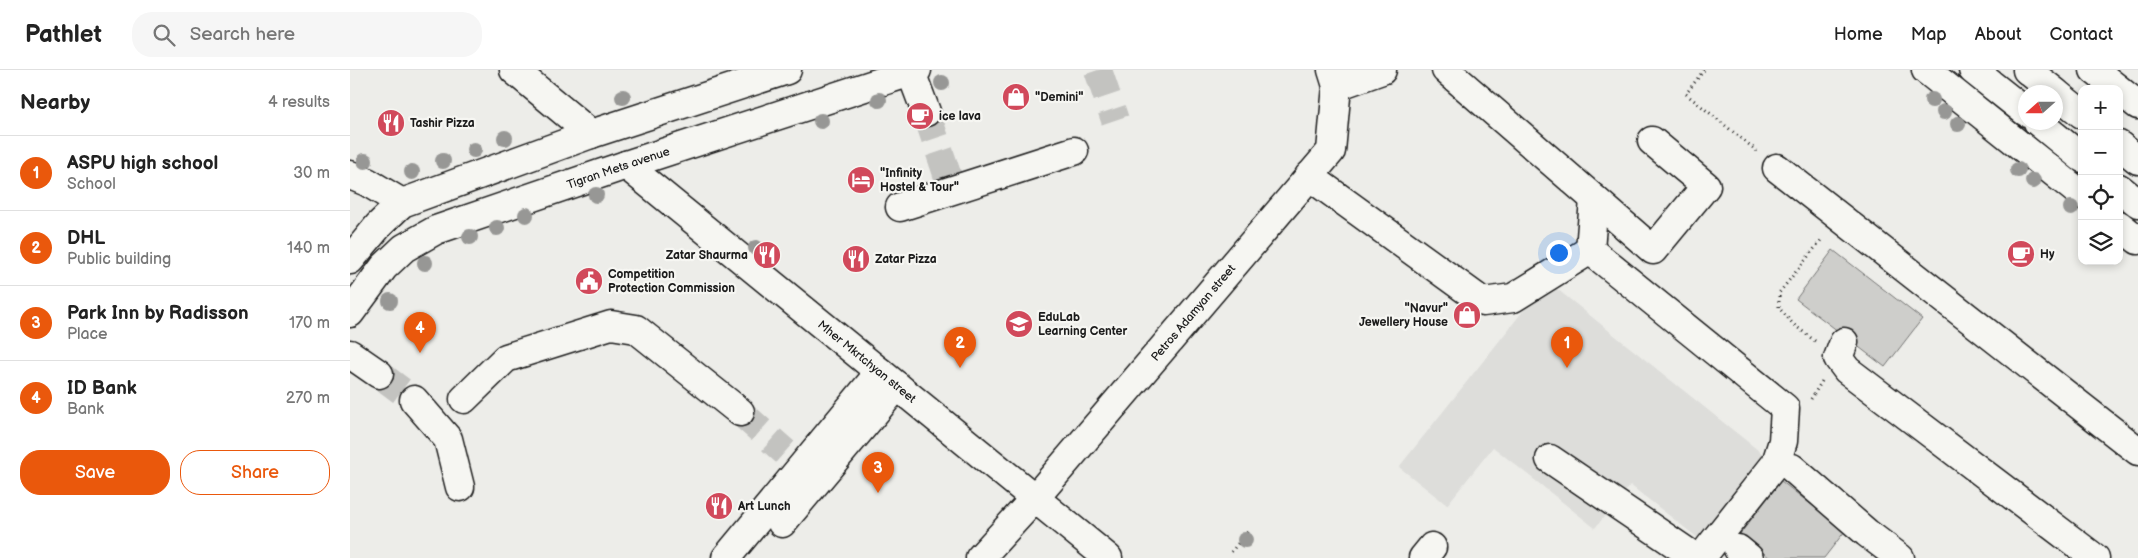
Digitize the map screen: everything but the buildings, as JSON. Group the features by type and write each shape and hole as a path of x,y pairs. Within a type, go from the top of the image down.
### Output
{"main road":[{"path":"514,70 591,134"},
{"path":"350,260 379,225 402,203 591,134 787,70"},
{"name":"Petros Adamyan street","path":"980,558 1035,498 1331,151 1334,78 1382,70"},
{"path":"1446,70 1653,250 1706,186 1652,141"},
{"path":"1926,70 2078,192"},
{"path":"1973,70 2018,106"},
{"path":"2027,70 2045,85"},
{"path":"2094,70 2113,85"},
{"path":"914,71 926,112"},
{"name":"Tigran Mets avenue","path":"350,313 384,267 404,248 436,230 626,165 914,71"},
{"path":"2123,93 2138,105"},
{"path":"2063,99 2078,111"},
{"path":"2048,130 2078,155"},
{"path":"2123,147 2138,160"},
{"path":"900,207 950,183 1074,151"},
{"name":"Mher Mkrtchyan street","path":"626,165 1108,558"},
{"path":"1777,168 2138,451"},
{"path":"350,175 367,182 402,203 436,230"},
{"path":"1309,176 1483,302 1513,298 1590,250"},
{"path":"2123,191 2138,203"},
{"path":"1590,250 1594,199"},
{"path":"2123,228 2138,240"},
{"path":"1590,250 1785,408 1784,465 1701,558"},
{"path":"464,399 506,358 611,325 636,329 740,412"},
{"path":"1841,350 1847,370 2095,558"},
{"path":"350,354 379,374"},
{"path":"726,558 793,459 888,379"},
{"path":"782,524 888,379"},
{"path":"414,400 448,439 460,487"},
{"path":"1550,459 1696,558"},
{"path":"1784,465 1900,558"}],"path":[{"path":"1704,70 1686,94 1777,168"},
{"path":"1840,217 1779,293 1779,308 1793,324 1841,350"},
{"path":"1231,552 1249,530"}],"shaded area":[{"path":"1833,250 1922,319 1885,367 1796,299"},
{"path":"1547,281 1764,455 1698,538 1630,485 1595,528 1493,447 1447,505 1399,467"},
{"path":"1781,481 1845,531 1824,558 1770,558 1740,534"}],"tunnel":[{"path":"1098,70 1115,120"},
{"path":"926,112 948,177"},
{"path":"379,374 414,400"},
{"path":"740,412 785,452"}],"place":[{"name":"\"Demini\"","path":"1016,97"},
{"name":"ice lava","path":"920,116"},
{"name":"Tashir Pizza","path":"391,123"},
{"name":"\"Infinity Hostel & Tour\"","path":"861,180"},
{"name":"Hy","path":"2021,254"},
{"name":"Zatar Shaurma","path":"767,255"},
{"name":"Zatar Pizza","path":"856,259"},
{"name":"Competition Protection Commission","path":"589,281"},
{"name":"\"Navur\" Jewellery House","path":"1467,315"},
{"name":"EduLab Learning Center","path":"1019,324"},
{"name":"ID Bank","path":"420,353"},
{"name":"DHL","path":"960,368"},
{"name":"ASPU high school","path":"1567,368"},
{"name":"Park Inn by Radisson","path":"878,493"},
{"name":"Art Lunch","path":"719,506"}]}
